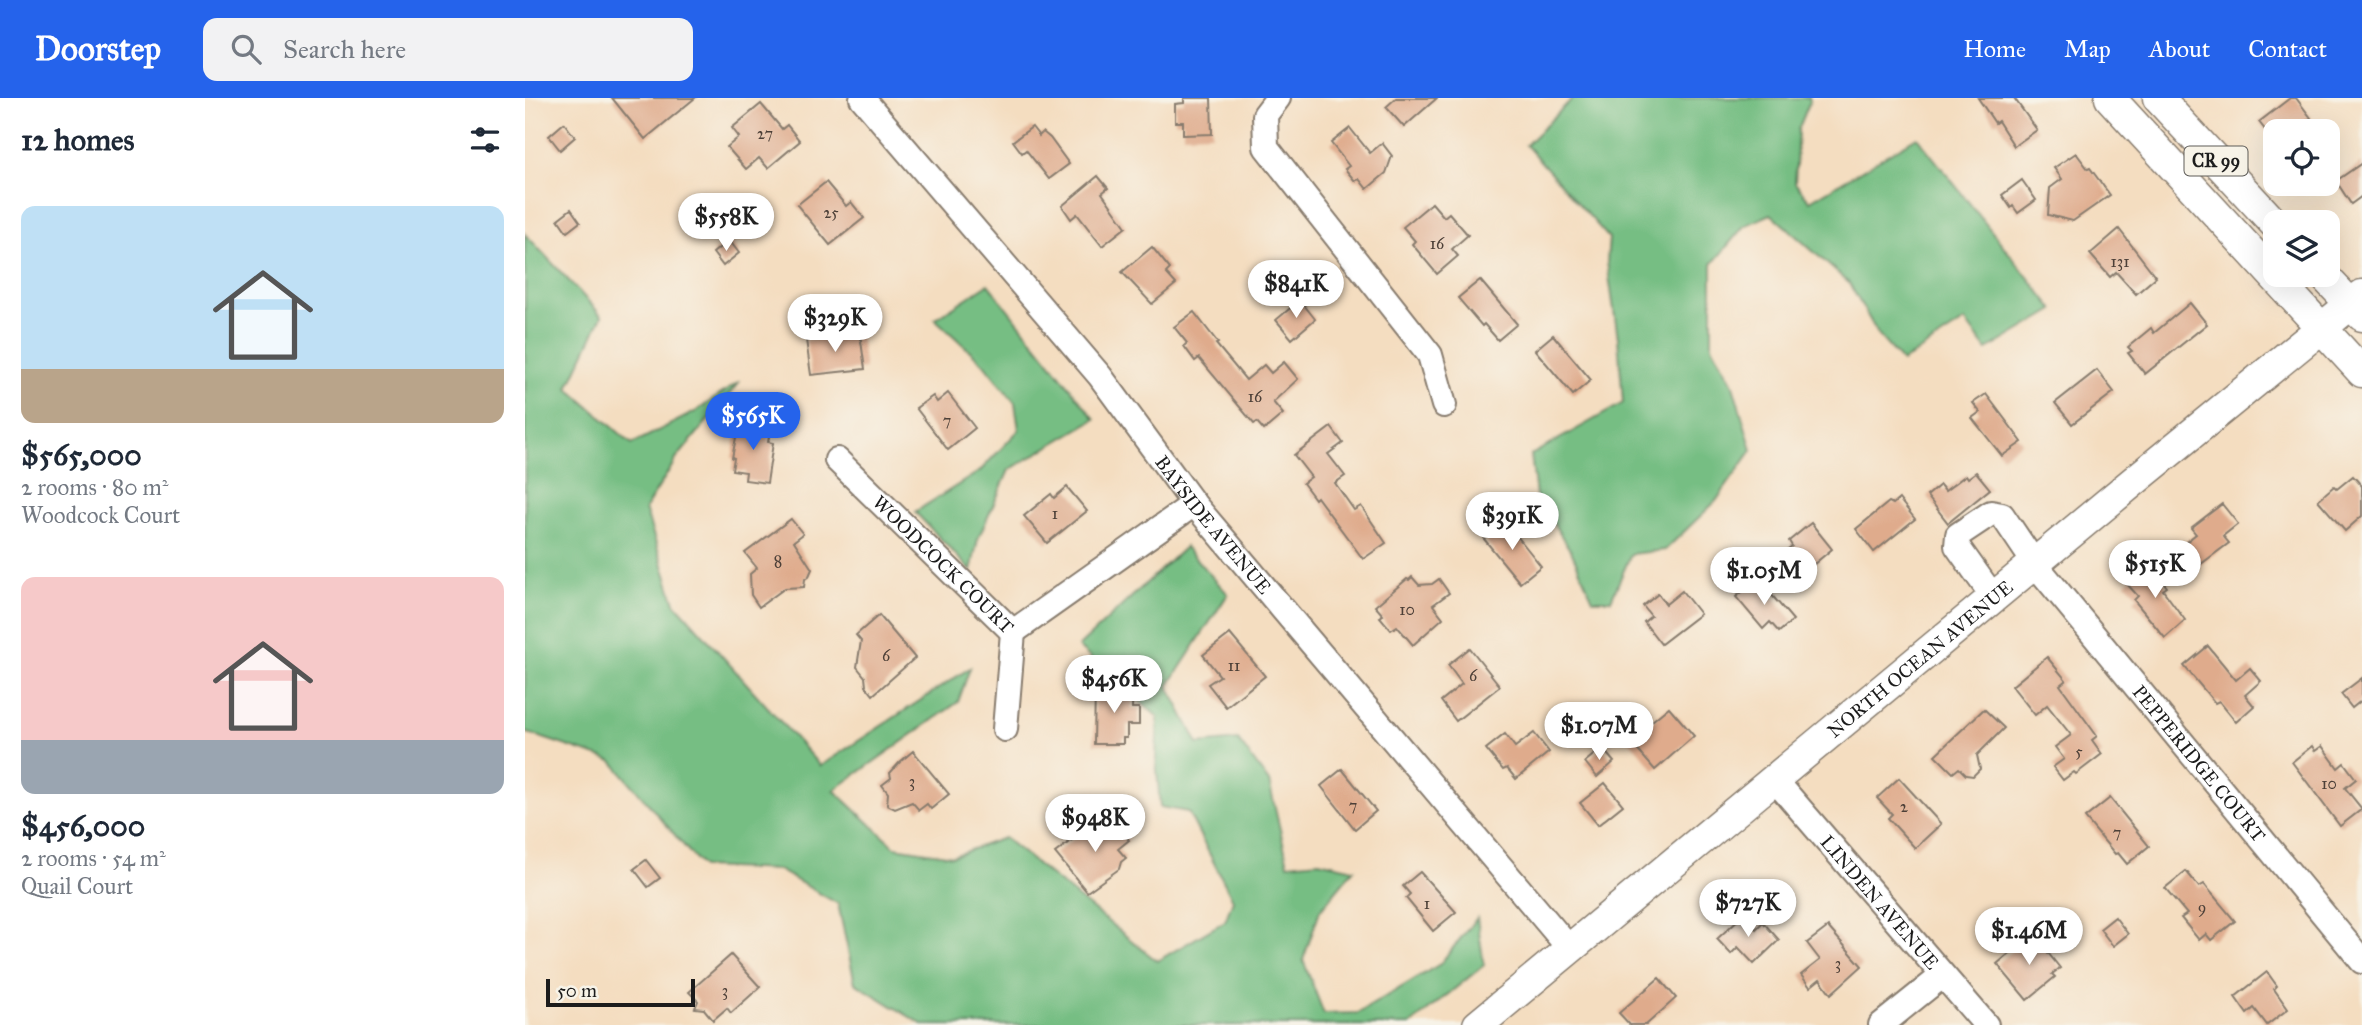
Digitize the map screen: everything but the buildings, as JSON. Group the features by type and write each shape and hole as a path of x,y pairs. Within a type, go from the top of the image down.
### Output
{"main road":[{"name":"CR 99","path":"2110,98 2362,372"},
{"name":"CR 99","path":"2158,98 2263,211"},
{"path":"2337,287 2358,305"},
{"name":"NORTH OCEAN AVENUE","path":"1478,1025 2321,328 2358,305"}],"street":[{"name":"BAYSIDE AVENUE","path":"862,98 1100,376 1194,504 1570,949"},
{"path":"1277,98 1265,116 1266,147 1430,355 1444,405"},
{"name":"WOODCOCK COURT","path":"837,460 1013,632 1194,504"},
{"name":"PEPPERIDGE COURT","path":"1994,598 1958,546 1958,535 1991,513 2002,515 2035,564 2362,961"},
{"path":"1005,729 1013,632"},
{"name":"LINDEN AVENUE","path":"1775,780 1986,1025"},
{"path":"1881,1025 1942,976"}],"green space":[{"path":"1573,98 1809,98 1798,130 1795,183 1810,201 1917,137 2054,310 1987,350 1965,321 1902,362 1879,336 1849,283 1771,214 1744,226 1712,264 1712,346 1732,382 1752,450 1716,501 1665,550 1631,554 1611,600 1593,600 1572,553 1536,496 1531,455 1623,403 1618,338 1607,262 1609,238 1526,145"},
{"path":"525,234 602,316 568,388 632,444 695,412 740,381 677,458 645,509 675,603 820,766 970,668 958,702 834,790 895,847 953,856 1004,838 1157,961 1225,921 1233,900 1188,812 1160,807 1156,758 1158,717 1078,647 1185,547 1228,594 1168,686 1198,744 1238,740 1269,782 1288,864 1319,861 1354,869 1320,910 1303,960 1324,1014 1358,1013 1440,964 1477,918 1484,965 1410,1025 923,1025 855,983 838,904 778,870 702,867 612,761 525,732"},
{"path":"988,284 1095,419 1009,470 978,539 971,571 915,512 980,471 1019,430 1015,403 983,363 935,319"}]}
